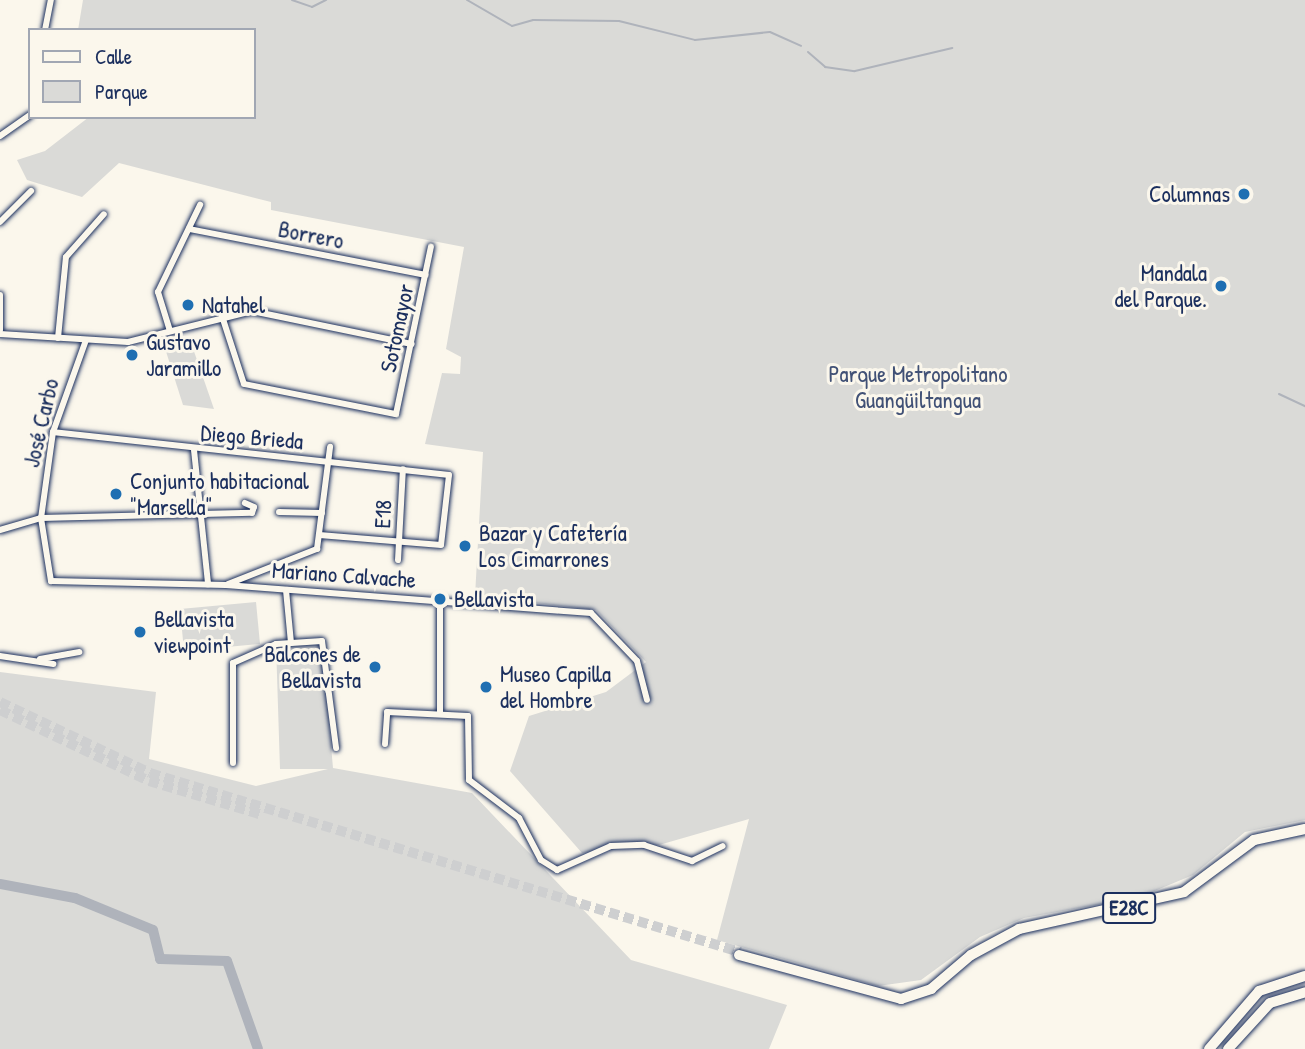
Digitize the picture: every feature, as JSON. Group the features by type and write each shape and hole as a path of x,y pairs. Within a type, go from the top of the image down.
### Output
{"highway":[{"path":"1209,1049 1259,991 1305,976"},
{"path":"1228,1049 1270,1003 1305,992"}],"main road":[{"name":"E28C","path":"739,953 897,994 946,975 1018,929 1184,892 1254,840 1305,830"}],"street":[{"path":"45,28 51,0"},
{"path":"0,136 28,116"},
{"path":"0,222 31,191"},
{"path":"170,331 158,292 200,205"},
{"path":"58,338 66,257 104,214"},
{"name":"Borrero","path":"189,229 426,275"},
{"name":"Sotomayor","path":"222,316 244,384 394,415 412,344 431,247"},
{"path":"0,295 0,332 86,340 133,341 222,316 257,312 412,344"},
{"name":"José Carbo","path":"41,517 52,432 86,340"},
{"name":"Diego Brieda","path":"52,432 194,450 328,461 449,475 442,544 399,542"},
{"path":"226,584 316,549 330,447"},
{"path":"194,450 198,512 208,584"},
{"name":"E18","path":"398,560 403,469"},
{"path":"0,530 41,517 252,513 254,507 245,503"},
{"path":"279,512 322,513"},
{"name":"Mariano Calvache","path":"41,517 47,574 54,582 226,584 440,599 599,616 638,661 647,700"},
{"path":"319,535 399,542"},
{"path":"286,590 291,643"},
{"path":"440,599 440,713"},
{"path":"233,763 233,662 291,643 322,642 336,748"},
{"path":"38,660 79,652"},
{"path":"0,656 52,664"},
{"path":"385,744 387,712 468,716 468,773 473,785 519,818 541,860 557,870 611,846 644,845 692,861 723,846"}],"green space":[{"name":"Parque Metropolitano Guangüiltangua","path":"83,0 1305,0 1305,820 1245,832 1193,875 1140,897 1024,918 980,937 921,980 878,986 717,940 749,819 659,845 582,853 510,771 529,716 606,692 646,662 596,610 475,596 483,452 425,444 442,373 460,374 461,357 446,349 464,247 271,210 271,202 119,163 82,197 27,180 17,160 45,151 86,119 256,119 256,28 78,28"},
{"path":"189,337 214,409 183,405 163,342"},
{"path":"256,602 260,644 184,651 180,609"},
{"path":"322,642 333,768 472,793 631,960 787,1005 769,1049 0,1049 0,672 156,692 149,759 256,786 328,769 280,769 276,644"}],"waterway":[{"path":"292,0 312,7 326,0"},
{"path":"467,0 512,26 533,20 619,21 695,40 770,32 801,46"},
{"path":"808,52 825,67 855,71 952,48"},
{"path":"1279,394 1305,406"},
{"path":"0,884 75,898 153,930 160,959 227,961 258,1049"}],"tunnel":[{"path":"0,702 150,773 740,952"},
{"path":"0,710 149,781 262,815"}],"place":[{"name":"Columnas","path":"1244,194"},
{"name":"Mandala del Parque.","path":"1221,286"},
{"name":"Natahel","path":"188,305"},
{"name":"Gustavo Jaramillo","path":"132,355"},
{"name":"Conjunto habitacional \"Marsella\"","path":"116,494"},
{"name":"Bazar y Cafetería Los Cimarrones","path":"465,546"},
{"name":"Bellavista","path":"440,599"},
{"name":"Bellavista viewpoint","path":"140,632"},
{"name":"Balcones de Bellavista","path":"375,667"},
{"name":"Museo Capilla del Hombre","path":"486,687"}]}
